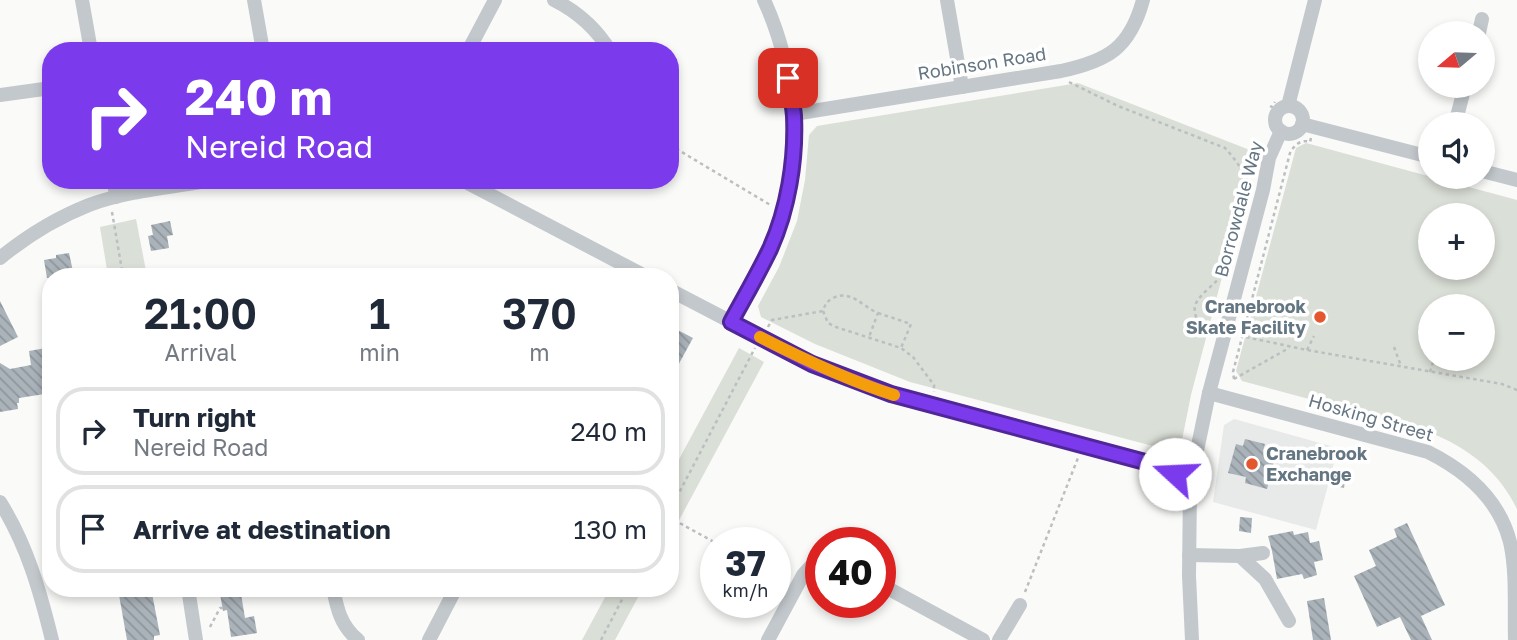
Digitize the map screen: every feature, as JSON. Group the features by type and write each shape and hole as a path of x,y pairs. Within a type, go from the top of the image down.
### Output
{"street":[{"path":"82,0 89,42"},
{"path":"254,0 261,42"},
{"path":"473,42 495,0"},
{"path":"554,0 585,20 604,42"},
{"path":"731,322 770,249 783,212 792,167 794,114 785,60 775,25 764,0"},
{"path":"947,0 962,87"},
{"name":"Robinson Road","path":"794,114 1061,71 1088,64 1108,55 1130,33 1143,0"},
{"name":"Borrowdale Way","path":"1308,125 1293,133 1284,133 1276,124 1275,116 1280,108 1278,107 1315,0"},
{"path":"0,95 42,90"},
{"path":"1278,107 1292,106 1300,111 1308,125 1418,154"},
{"name":"Borrowdale Way","path":"1192,640 1190,486 1202,475 1195,460 1209,393 1263,190 1269,158 1281,131"},
{"path":"1495,174 1517,180"},
{"path":"115,189 116,197"},
{"path":"0,258 24,239 91,204 161,189"},
{"path":"478,189 619,268"},
{"path":"679,295 812,364 858,383 934,407 1175,470"},
{"name":"Hosking Street","path":"1209,393 1428,453 1462,471 1492,504 1510,542 1514,576 1515,640"},
{"path":"1190,486 1178,482 1175,470 1186,458 1195,460"},
{"path":"0,502 29,559 52,640"},
{"path":"1189,555 1240,556 1263,553"},
{"path":"1240,556 1265,579 1289,621"},
{"path":"768,640 805,573"},
{"path":"896,593 984,640"},
{"path":"190,597 197,640"},
{"path":"335,597 341,620 350,634 358,640"},
{"path":"429,640 451,597"},
{"path":"999,640 1020,605"}],"path":[{"path":"1061,71 1072,84 1106,100 1225,148 1247,180 1248,187 1225,271 1195,304 1198,320 1209,327"},
{"path":"1291,347 1234,379 1232,371 1290,153 1298,143 1310,142 1308,125"},
{"path":"679,150 783,212"},
{"path":"112,212 122,268"},
{"path":"901,348 911,324 878,313 855,298 845,295 835,297 825,304 823,311 828,323 901,348 914,357 934,385 934,407"},
{"path":"679,495 772,320 823,311"},
{"path":"869,337 878,313"},
{"path":"1307,350 1314,336"},
{"path":"1246,337 1503,384 1517,390"},
{"path":"1394,348 1401,366"},
{"path":"1020,605 1083,447"},
{"path":"679,523 700,534"},
{"path":"601,640 623,597"},
{"path":"210,627 220,608 223,608"}],"shaded area":[{"path":"1078,83 1255,152 1191,395 1181,445 1172,451 910,382 815,344 761,317 758,306 779,267 797,221 805,180 809,135 817,126"},
{"path":"1306,143 1418,173 1418,189 1476,189 1517,200 1517,509 1489,470 1450,442 1420,429 1242,381 1236,371 1296,148"},
{"path":"136,219 145,268 107,268 100,227"},
{"path":"739,348 764,362 679,520 679,459"},
{"path":"1234,419 1338,448 1316,530 1213,502 1224,425"},
{"path":"605,597 638,597 615,640 582,640"}],"building":[{"path":"170,221 173,235 167,236 169,248 151,251 148,236 153,235 151,225"},
{"path":"69,253 72,268 45,268 44,260 56,258 56,255"},
{"path":"0,301 18,337 0,346"},
{"path":"679,331 693,338 679,364"},
{"path":"42,349 42,394 19,398 18,409 0,412 0,363 10,369 31,365 29,351"},
{"name":"Cranebrook Exchange","path":"1245,439 1265,444 1263,451 1276,454 1267,489 1245,483 1246,477 1228,473 1236,444 1243,446"},
{"path":"1333,473 1346,476 1344,488 1330,485"},
{"path":"1240,517 1252,518 1251,533 1239,531"},
{"path":"1407,523 1445,605 1421,616 1432,640 1411,640 1400,617 1377,627 1354,576 1376,566 1369,550 1397,537 1394,529"},
{"path":"1293,531 1294,535 1308,532 1310,543 1319,541 1323,560 1314,562 1317,575 1304,579 1302,574 1277,579 1268,536"},
{"path":"119,597 153,597 160,635 154,636 154,640 127,640"},
{"path":"221,597 242,597 245,618 254,616 257,633 231,637 227,610 223,611"},
{"path":"1324,598 1331,640 1313,640 1307,601"}],"slow traffic":[{"path":"760,337 812,364 894,395"}],"place":[{"name":"Cranebrook Skate Facility","path":"1320,317"},
{"name":"Cranebrook Exchange","path":"1252,464"}],"route":[{"path":"788,78 794,114 794,142 783,212 770,249 731,322 812,364 858,383 934,407 1175,470 1175,474"}]}
